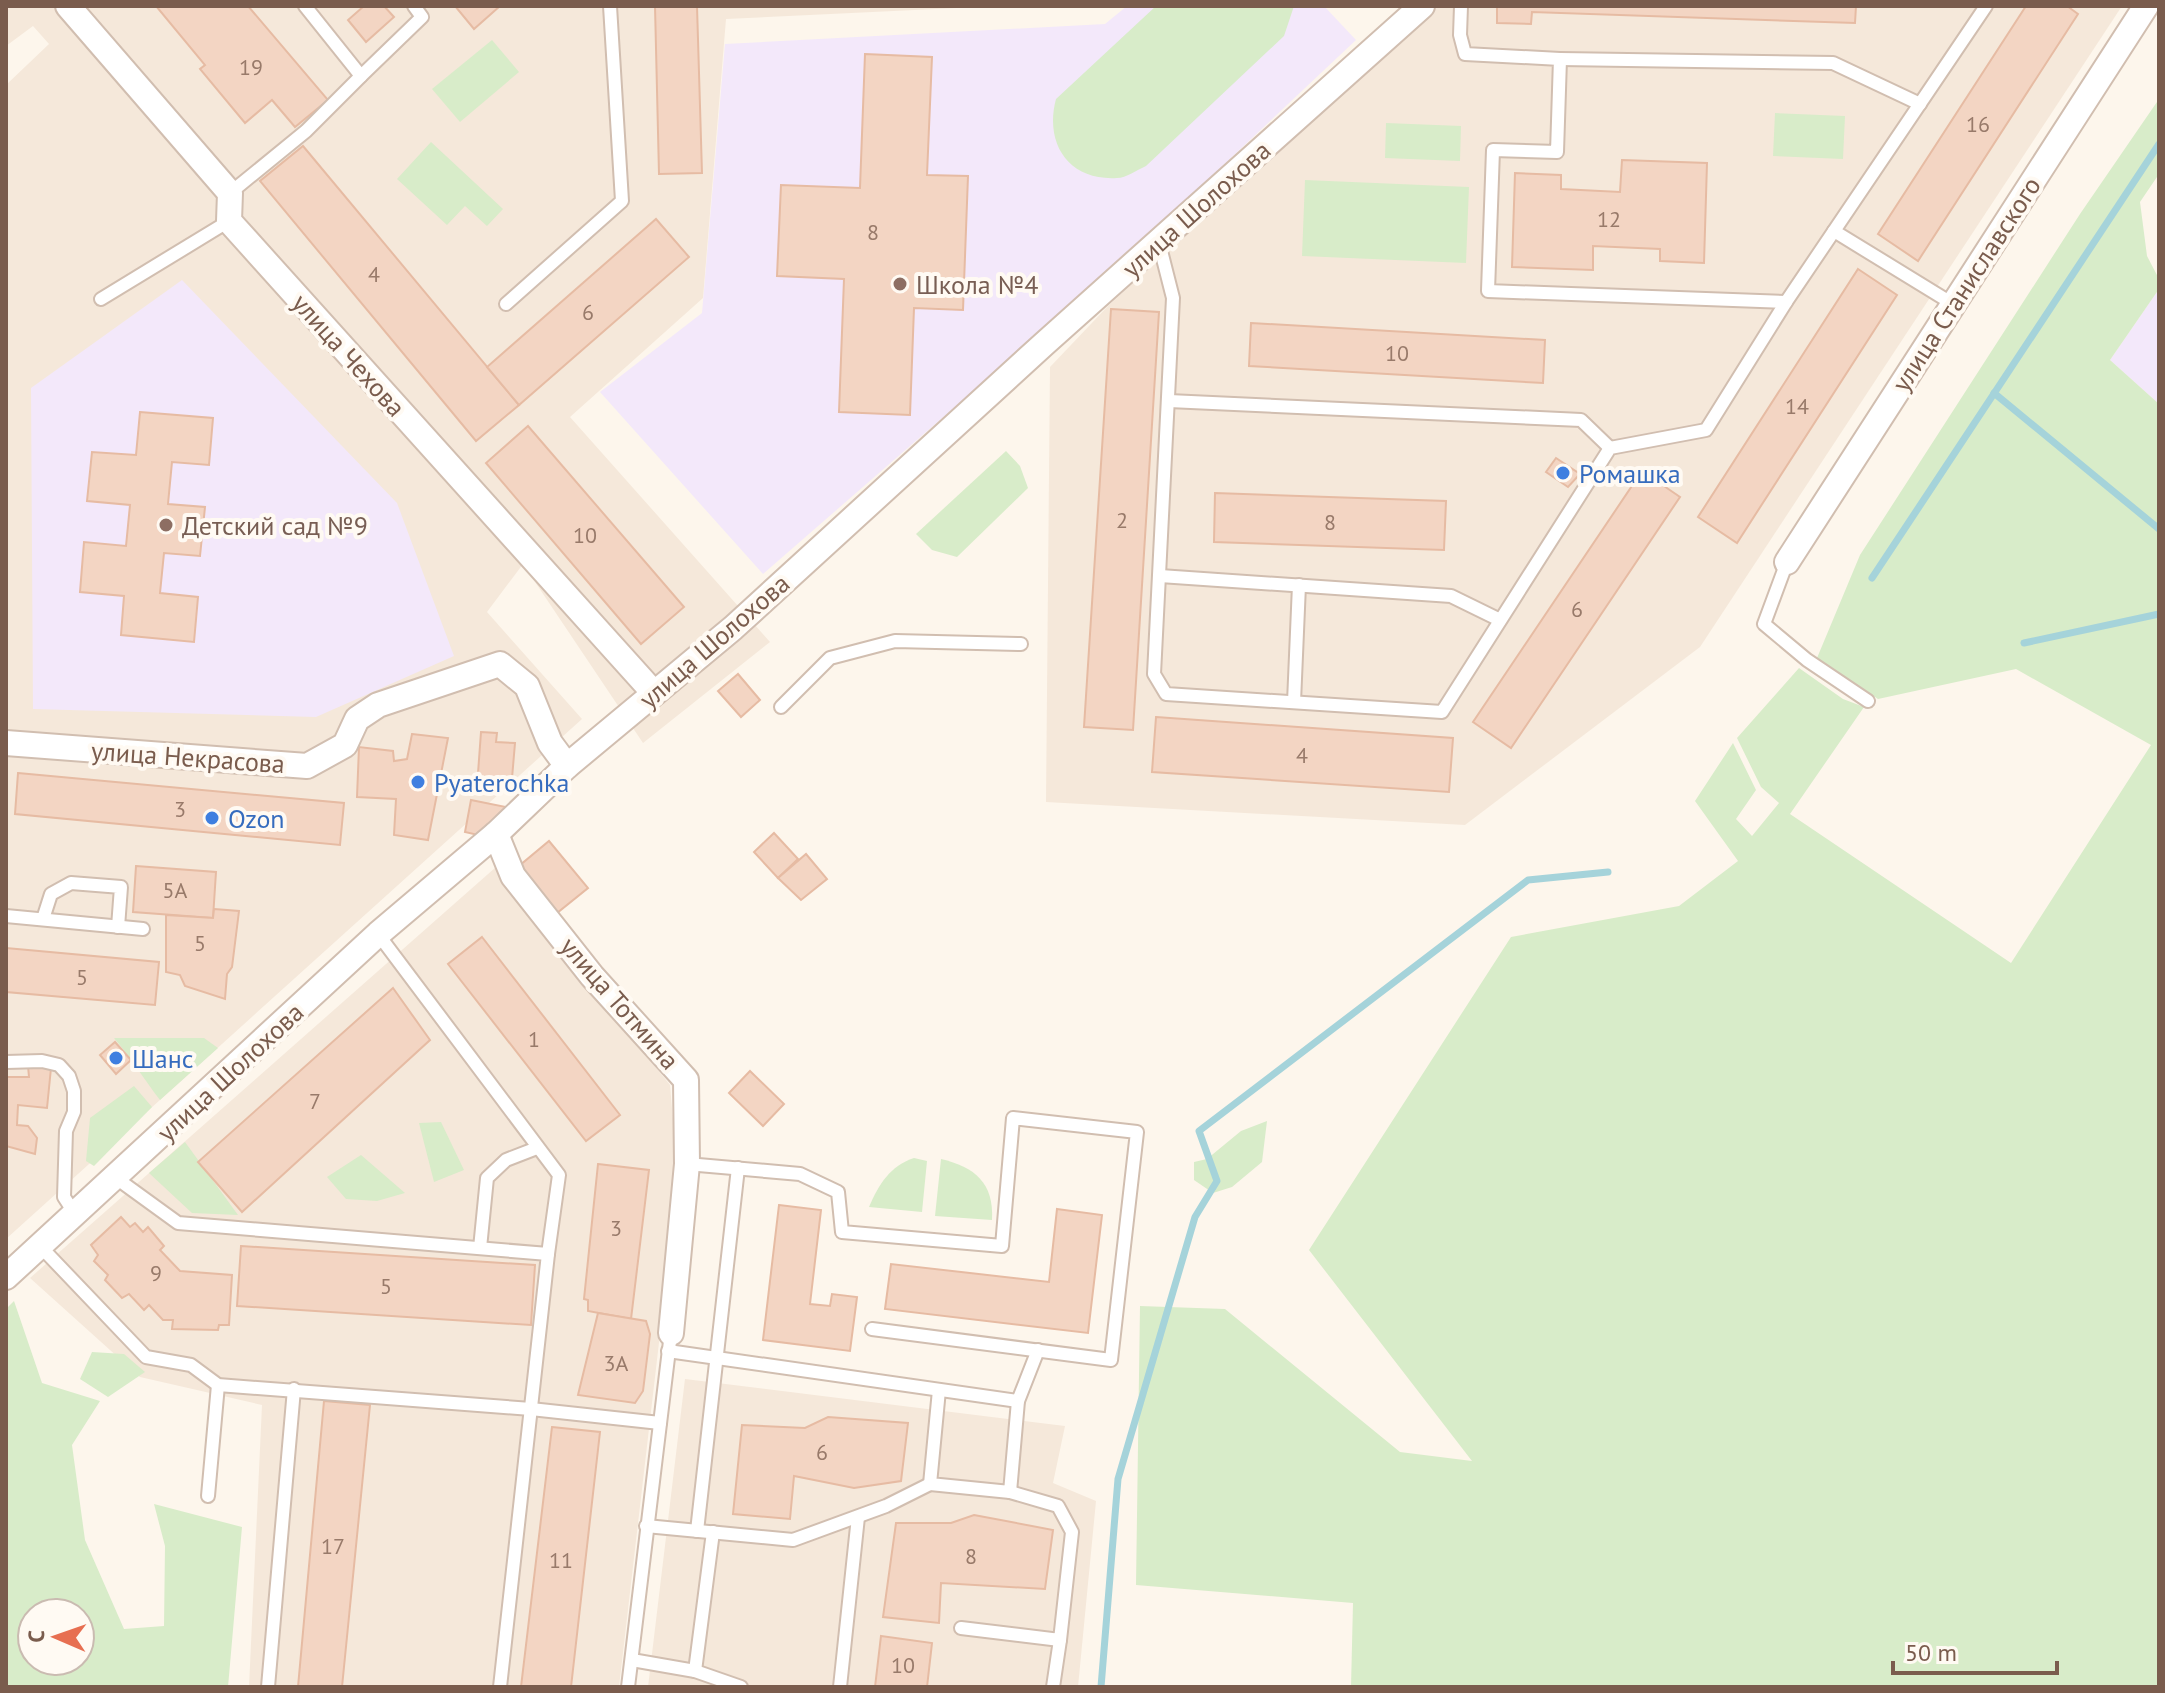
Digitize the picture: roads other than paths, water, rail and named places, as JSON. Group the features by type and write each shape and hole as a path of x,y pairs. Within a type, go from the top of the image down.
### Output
{"street":[{"path":"68,6 230,193 229,221"},
{"name":"улица Шолохова","path":"6,1277 378,934 496,834 567,766 733,628 1422,6"},
{"name":"улица Станиславского","path":"1787,562 2146,6"},
{"name":"улица Чехова","path":"229,221 654,693"},
{"name":"улица Некрасова","path":"6,743 307,766 345,745 357,719 378,705 500,664 527,686 550,743 567,766"},
{"name":"улица Тотмина","path":"496,834 513,876 592,976 686,1080 687,1164 670,1342"}],"lane":[{"path":"305,6 361,76"},
{"path":"230,193 306,131 422,17 414,6"},
{"path":"506,304 622,201 610,6"},
{"path":"1461,6 1460,35 1465,54 1560,59 1833,63 1920,104"},
{"path":"1159,243 1173,298 1154,674 1166,694 1442,712 1610,448 1706,430 1786,302 1986,6"},
{"path":"1560,59 1557,152 1493,150 1488,291 1786,302"},
{"path":"101,299 229,221"},
{"path":"1834,231 1953,304"},
{"path":"1169,401 1581,420 1610,448"},
{"path":"1787,562 1764,624 1807,660 1868,701"},
{"path":"1160,576 1451,596 1500,620"},
{"path":"1294,702 1299,585"},
{"path":"781,707 830,658 895,641 1021,644"},
{"path":"43,919 51,894 71,883 121,887 118,927"},
{"path":"6,916 143,929"},
{"path":"378,934 559,1175 500,1687"},
{"path":"6,1062 42,1061 59,1065 69,1076 74,1091 74,1112 66,1131 64,1197 75,1214"},
{"path":"687,1164 800,1174 838,1192 842,1232 1002,1246 1013,1118 1137,1132 1111,1360 872,1329"},
{"path":"480,1248 487,1178 506,1160 537,1148"},
{"path":"697,1531 738,1168"},
{"path":"116,1178 178,1223 548,1254"},
{"path":"40,1246 146,1357 191,1365 218,1385 531,1409 660,1423"},
{"path":"628,1687 670,1342 717,1358 1018,1401"},
{"path":"1010,1492 1018,1401 1038,1350"},
{"path":"208,1496 218,1385"},
{"path":"268,1687 294,1389"},
{"path":"930,1484 939,1390"},
{"path":"646,1526 793,1540 886,1506 930,1484 1010,1492 1058,1506 1072,1532 1053,1687"},
{"path":"840,1687 858,1517"},
{"path":"695,1671 713,1532"},
{"path":"961,1628 1060,1640"},
{"path":"632,1660 695,1671 741,1687"}],"waterway":[{"path":"1872,578 2159,144"},
{"path":"1994,393 2159,529"},
{"path":"2024,643 2159,614"},
{"path":"1101,1687 1118,1479 1195,1217 1217,1181 1199,1131 1528,880 1608,872"}],"place":[{"name":"Школа №4","path":"900,284"},
{"name":"Ромашка","path":"1563,473"},
{"name":"Детский сад №9","path":"166,525"},
{"name":"Pyaterochka","path":"418,782"},
{"name":"Ozon","path":"212,818"},
{"name":"Шанс","path":"116,1058"}]}
